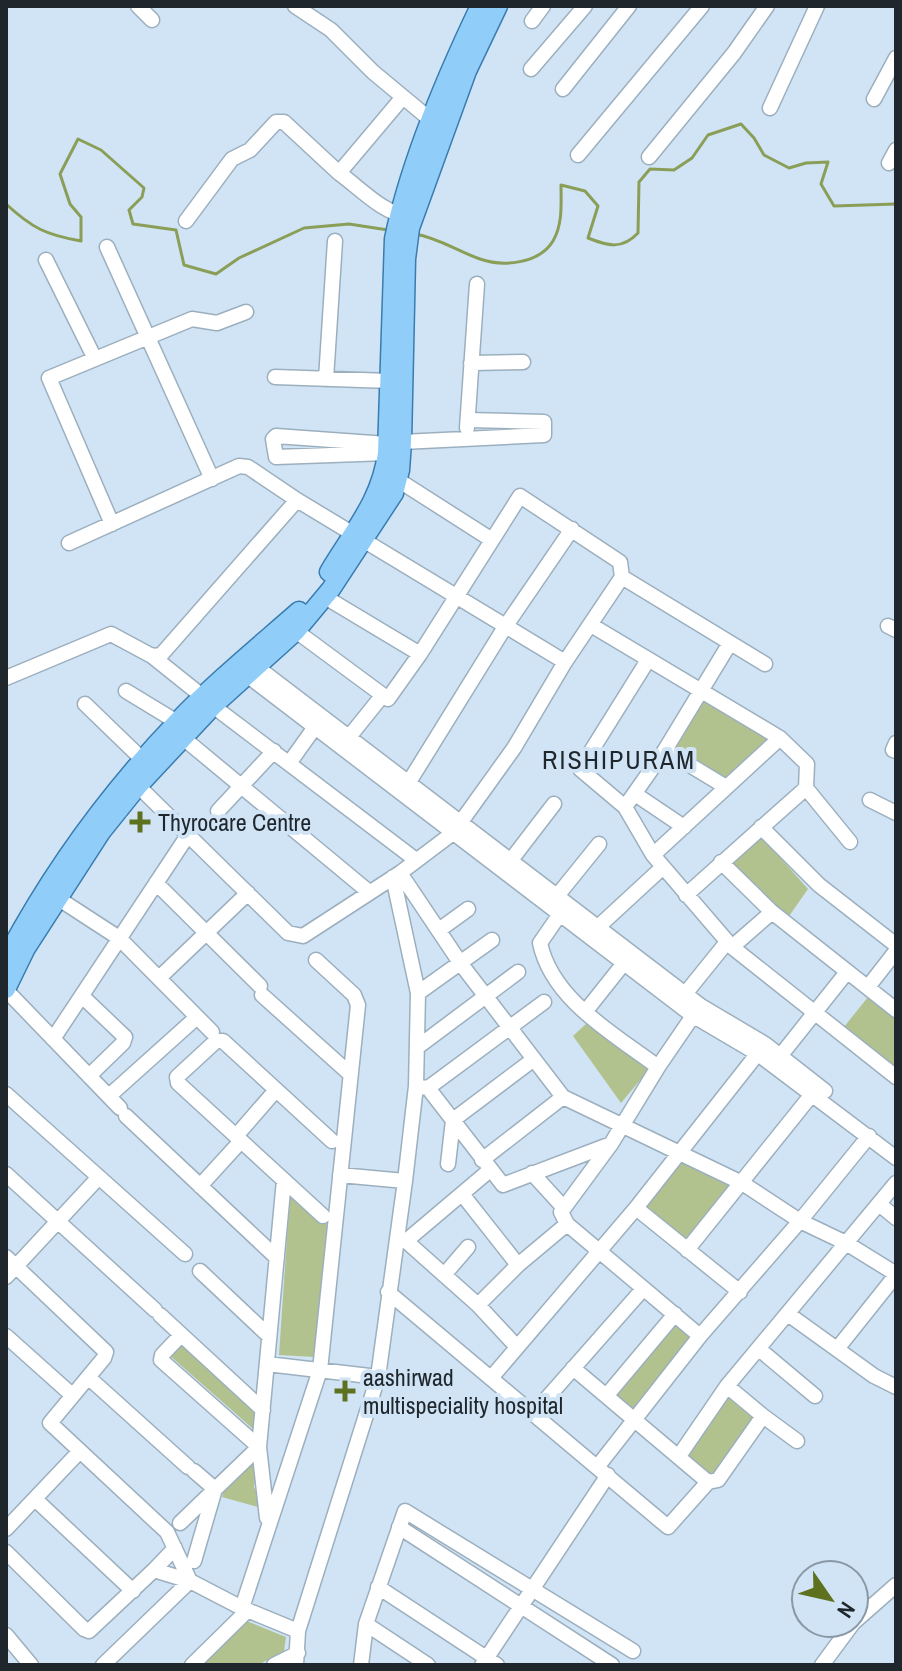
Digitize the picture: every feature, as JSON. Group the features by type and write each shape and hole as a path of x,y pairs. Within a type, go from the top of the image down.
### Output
{"main road":[{"path":"6,958 90,824 312,597 359,536 388,505 398,480 392,446 390,381 399,259 405,221 432,121 480,6"},
{"path":"405,221 467,71 498,6"},
{"path":"246,667 296,631 325,597 376,498 392,446 399,259"},
{"path":"6,990 26,948 133,781 143,760 179,730"}],"street":[{"path":"138,6 152,20"},
{"path":"295,6 331,30 373,72 432,121"},
{"path":"532,21 543,6"},
{"path":"531,69 585,6"},
{"path":"563,89 629,6"},
{"path":"578,155 702,6"},
{"path":"649,157 734,53 767,6"},
{"path":"770,108 817,6"},
{"path":"874,99 896,58"},
{"path":"339,173 403,97"},
{"path":"186,221 232,159 251,148 278,121 284,122 339,173 405,221"},
{"path":"326,379 335,241"},
{"path":"107,247 212,479"},
{"path":"46,260 95,359"},
{"path":"466,439 477,284"},
{"path":"112,524 49,378 192,319 217,323 246,312"},
{"path":"471,363 523,362"},
{"path":"275,377 390,381"},
{"path":"392,446 276,436 273,439 276,457 544,435 544,422 468,420"},
{"path":"69,543 239,466 248,467 297,500 565,662"},
{"path":"398,480 492,540"},
{"path":"133,781 288,933 303,936 396,875 457,828 514,748 565,662 622,577 620,562 520,496 391,697 386,699 296,631"},
{"path":"152,656 161,655 297,500"},
{"path":"409,782 505,627 572,529"},
{"path":"622,577 765,664"},
{"path":"325,597 420,654"},
{"path":"591,625 780,738 807,764 806,788 850,842"},
{"path":"6,678 111,634 152,656 416,860"},
{"path":"625,807 665,750 730,643"},
{"path":"648,660 576,775 625,807 658,861 730,945 895,1074"},
{"path":"246,667 315,727 457,828 511,860 685,994 697,1010"},
{"path":"246,667 409,782 457,828 624,963 762,1049 896,1158"},
{"path":"126,691 179,730 369,892"},
{"path":"349,737 382,696"},
{"path":"85,704 143,760"},
{"path":"290,762 315,727"},
{"path":"598,927 658,861 684,827 780,738"},
{"path":"896,743 893,750 896,751"},
{"path":"665,750 726,787"},
{"path":"218,811 274,751"},
{"path":"686,895 806,788"},
{"path":"635,794 684,827"},
{"path":"870,800 896,813"},
{"path":"511,860 554,804"},
{"path":"761,827 819,885 896,948 868,987"},
{"path":"53,1039 188,835"},
{"path":"557,896 599,844"},
{"path":"721,862 772,912 896,1010"},
{"path":"396,875 563,1097 742,1183 800,1221 846,1243 896,1275 837,1349"},
{"path":"274,1665 297,1659 298,1631 378,1377 388,1292 402,1241 405,1181 422,1087 418,993 396,875"},
{"path":"156,883 261,990 350,1074"},
{"path":"159,978 248,893"},
{"path":"59,899 119,938 212,1032"},
{"path":"439,930 468,909"},
{"path":"685,994 730,945 772,912"},
{"path":"560,914 540,943 542,955 563,989 585,1012 658,1067"},
{"path":"418,993 492,940"},
{"path":"192,1665 245,1609 268,1524 320,1370 357,999 316,960"},
{"path":"585,1012 624,963"},
{"path":"419,1046 518,972"},
{"path":"781,1055 847,972"},
{"path":"6,990 123,1112 277,1258"},
{"path":"82,996 125,1037 123,1043 89,1076"},
{"path":"422,1087 544,1002"},
{"path":"697,1010 611,1144 561,1212 567,1224 700,1336"},
{"path":"109,1096 197,1017"},
{"path":"323,1216 178,1083 177,1077 219,1040 332,1141"},
{"path":"762,1049 781,1055 896,1147"},
{"path":"491,1378 636,1208 762,1049"},
{"path":"448,1164 453,1120 534,1059"},
{"path":"422,1087 453,1120 503,1185 611,1144"},
{"path":"200,1186 276,1090"},
{"path":"687,1250 813,1093"},
{"path":"6,1094 185,1254"},
{"path":"402,1241 462,1194 486,1165 563,1097"},
{"path":"378,1587 489,1663 636,1419 700,1336 869,1136"},
{"path":"532,1173 564,1208"},
{"path":"6,1174 263,1410"},
{"path":"340,1175 405,1181"},
{"path":"99,1177 9,1267 106,1352 50,1423 167,1532 190,1581"},
{"path":"268,1524 259,1447 284,1180"},
{"path":"679,1456 727,1386 896,1183"},
{"path":"462,1194 518,1265"},
{"path":"879,1204 896,1218"},
{"path":"636,1208 740,1292"},
{"path":"478,1305 518,1265 567,1224"},
{"path":"402,1241 478,1305 517,1347"},
{"path":"444,1275 468,1247"},
{"path":"200,1271 269,1336"},
{"path":"533,1414 643,1289"},
{"path":"388,1292 668,1527 708,1482 718,1480 763,1416"},
{"path":"607,1395 675,1314"},
{"path":"788,1314 874,1376 896,1387"},
{"path":"181,1335 161,1360 259,1447"},
{"path":"6,1336 72,1395"},
{"path":"759,1349 815,1396"},
{"path":"267,1364 378,1377"},
{"path":"573,1368 708,1482"},
{"path":"88,1377 215,1489"},
{"path":"727,1386 797,1441"},
{"path":"180,1523 259,1447"},
{"path":"6,1529 80,1451"},
{"path":"194,1561 215,1489"},
{"path":"35,1499 133,1591"},
{"path":"361,1665 366,1624 405,1511 633,1651"},
{"path":"399,1527 612,1665"},
{"path":"6,1552 87,1631 92,1630 175,1548"},
{"path":"154,1570 190,1581 298,1631"},
{"path":"103,1665 190,1581"},
{"path":"870,1609 896,1585"},
{"path":"366,1624 428,1665"},
{"path":"6,1635 31,1665"},
{"path":"822,1665 842,1639"}],"green space":[{"path":"701,699 770,741 728,779 671,747"},
{"path":"761,836 808,889 787,919 729,863"},
{"path":"868,997 896,1019 895,1068 844,1027"},
{"path":"588,1022 651,1067 621,1103 573,1036"},
{"path":"684,1158 733,1185 686,1241 644,1207"},
{"path":"294,1193 327,1225 314,1357 279,1355 290,1194"},
{"path":"674,1322 693,1339 635,1411 617,1395"},
{"path":"186,1336 262,1403 259,1430 252,1428 168,1354"},
{"path":"727,1393 757,1419 713,1478 684,1455"},
{"path":"257,1454 254,1487 265,1509 222,1497 226,1481"},
{"path":"239,1618 286,1637 284,1651 258,1665 194,1665"}],"waterway":[{"path":"415,234 489,261 510,263 530,259 547,249 556,234 561,213 561,185 585,191 598,206 588,238 608,244 626,242 638,233 639,182 650,169 674,170 692,158 708,135 741,124 764,155 789,168 828,162 821,184 834,206 896,204"},
{"path":"6,204 40,229 81,241 81,217 70,204 60,174 78,139 101,150 144,188 142,197 129,210 133,224 176,230 184,265 216,274 239,258 304,228 349,224 388,230"}],"place":[{"name":"Thyrocare Centre","path":"140,822"},
{"name":"aashirwad multispeciality hospital","path":"345,1391"}],"district":[{"name":"RISHIPURAM","path":"619,759"}]}
